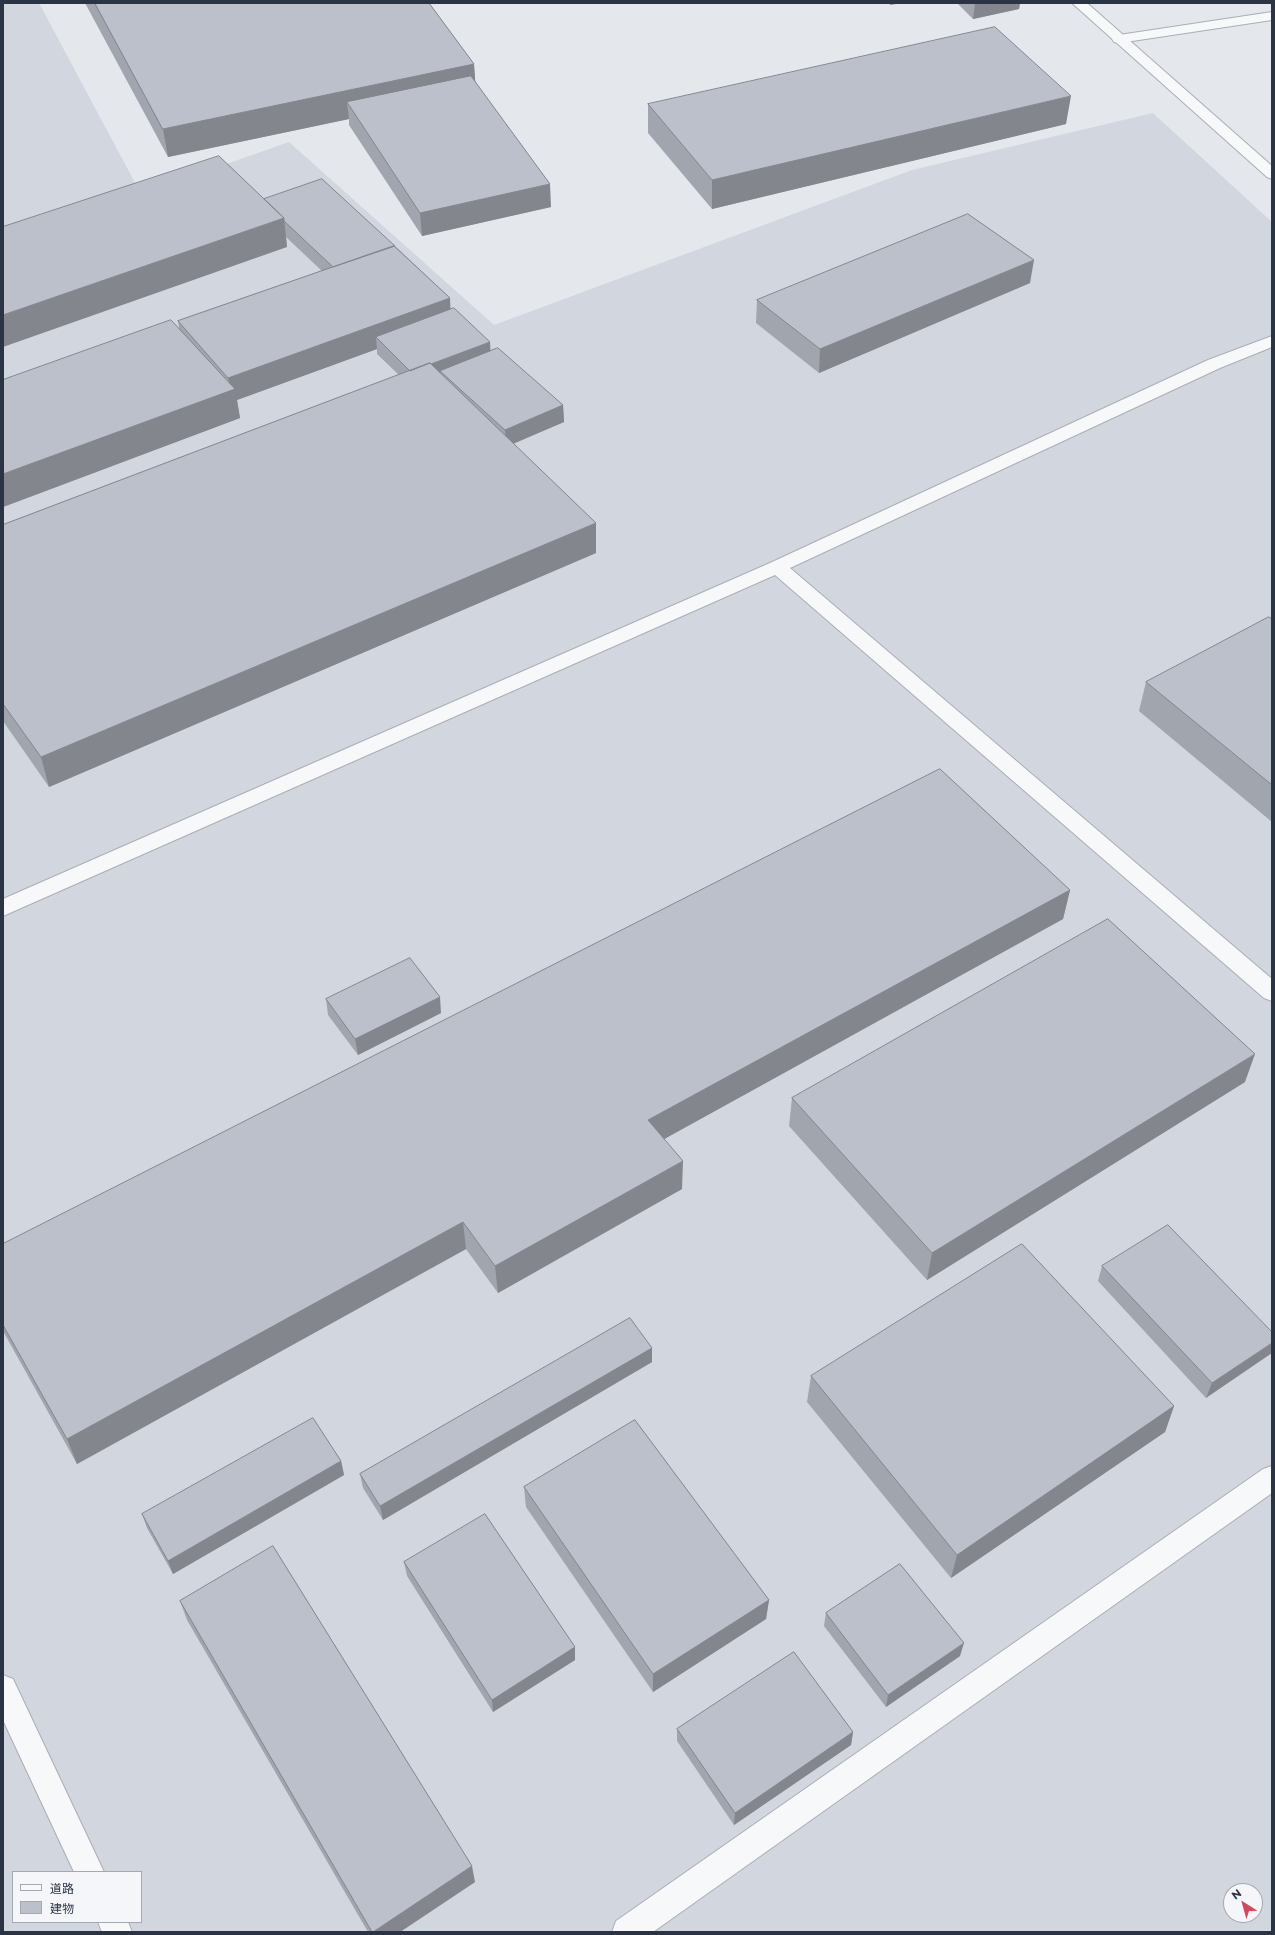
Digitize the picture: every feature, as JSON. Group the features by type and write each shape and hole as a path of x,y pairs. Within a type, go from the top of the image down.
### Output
{"street":[{"path":"1079,3 1272,174"},
{"path":"1119,39 1272,16"},
{"path":"3,908 777,567 1214,364 1272,341"},
{"path":"777,567 1272,992"},
{"path":"627,1932 1272,1478"},
{"path":"3,1690 89,1871"},
{"path":"112,1923 117,1932"}],"shaded area":[{"path":"3,3 39,3 141,194 289,142 494,325 912,170 1153,113 1272,222 1272,1932 3,1932"}],"building":[{"path":"95,3 429,3 474,64 163,129"},
{"path":"995,27 1071,96 712,180 648,104"},
{"path":"471,76 550,184 420,213 347,102"},
{"path":"219,156 284,218 3,315 3,227"},
{"path":"322,179 395,246 333,267 284,221 284,218 264,199"},
{"path":"968,214 1034,260 820,349 757,300"},
{"path":"394,246 450,298 228,378 178,321"},
{"path":"454,308 490,342 410,371 376,337"},
{"path":"171,320 235,389 3,474 3,380"},
{"path":"498,348 563,405 505,430 440,371"},
{"path":"430,363 596,523 41,757 3,704 3,525"},
{"path":"1269,617 1272,619 1272,785 1146,682"},
{"path":"940,769 1070,890 648,1120 683,1161 495,1266 463,1222 67,1439 3,1325 3,1244"},
{"path":"1108,919 1255,1054 932,1253 792,1098"},
{"path":"410,958 440,997 355,1039 326,999"},
{"path":"1168,1225 1272,1332 1272,1343 1212,1383 1102,1266"},
{"path":"1022,1244 1174,1406 957,1555 811,1376"},
{"path":"630,1318 652,1348 380,1506 360,1474"},
{"path":"313,1418 341,1461 168,1561 142,1514"},
{"path":"635,1420 769,1600 653,1674 524,1487"},
{"path":"485,1514 575,1647 492,1700 404,1562"},
{"path":"273,1546 472,1866 373,1932 180,1601"},
{"path":"900,1564 964,1643 888,1695 826,1613"},
{"path":"794,1652 853,1732 735,1813 677,1729"}]}
